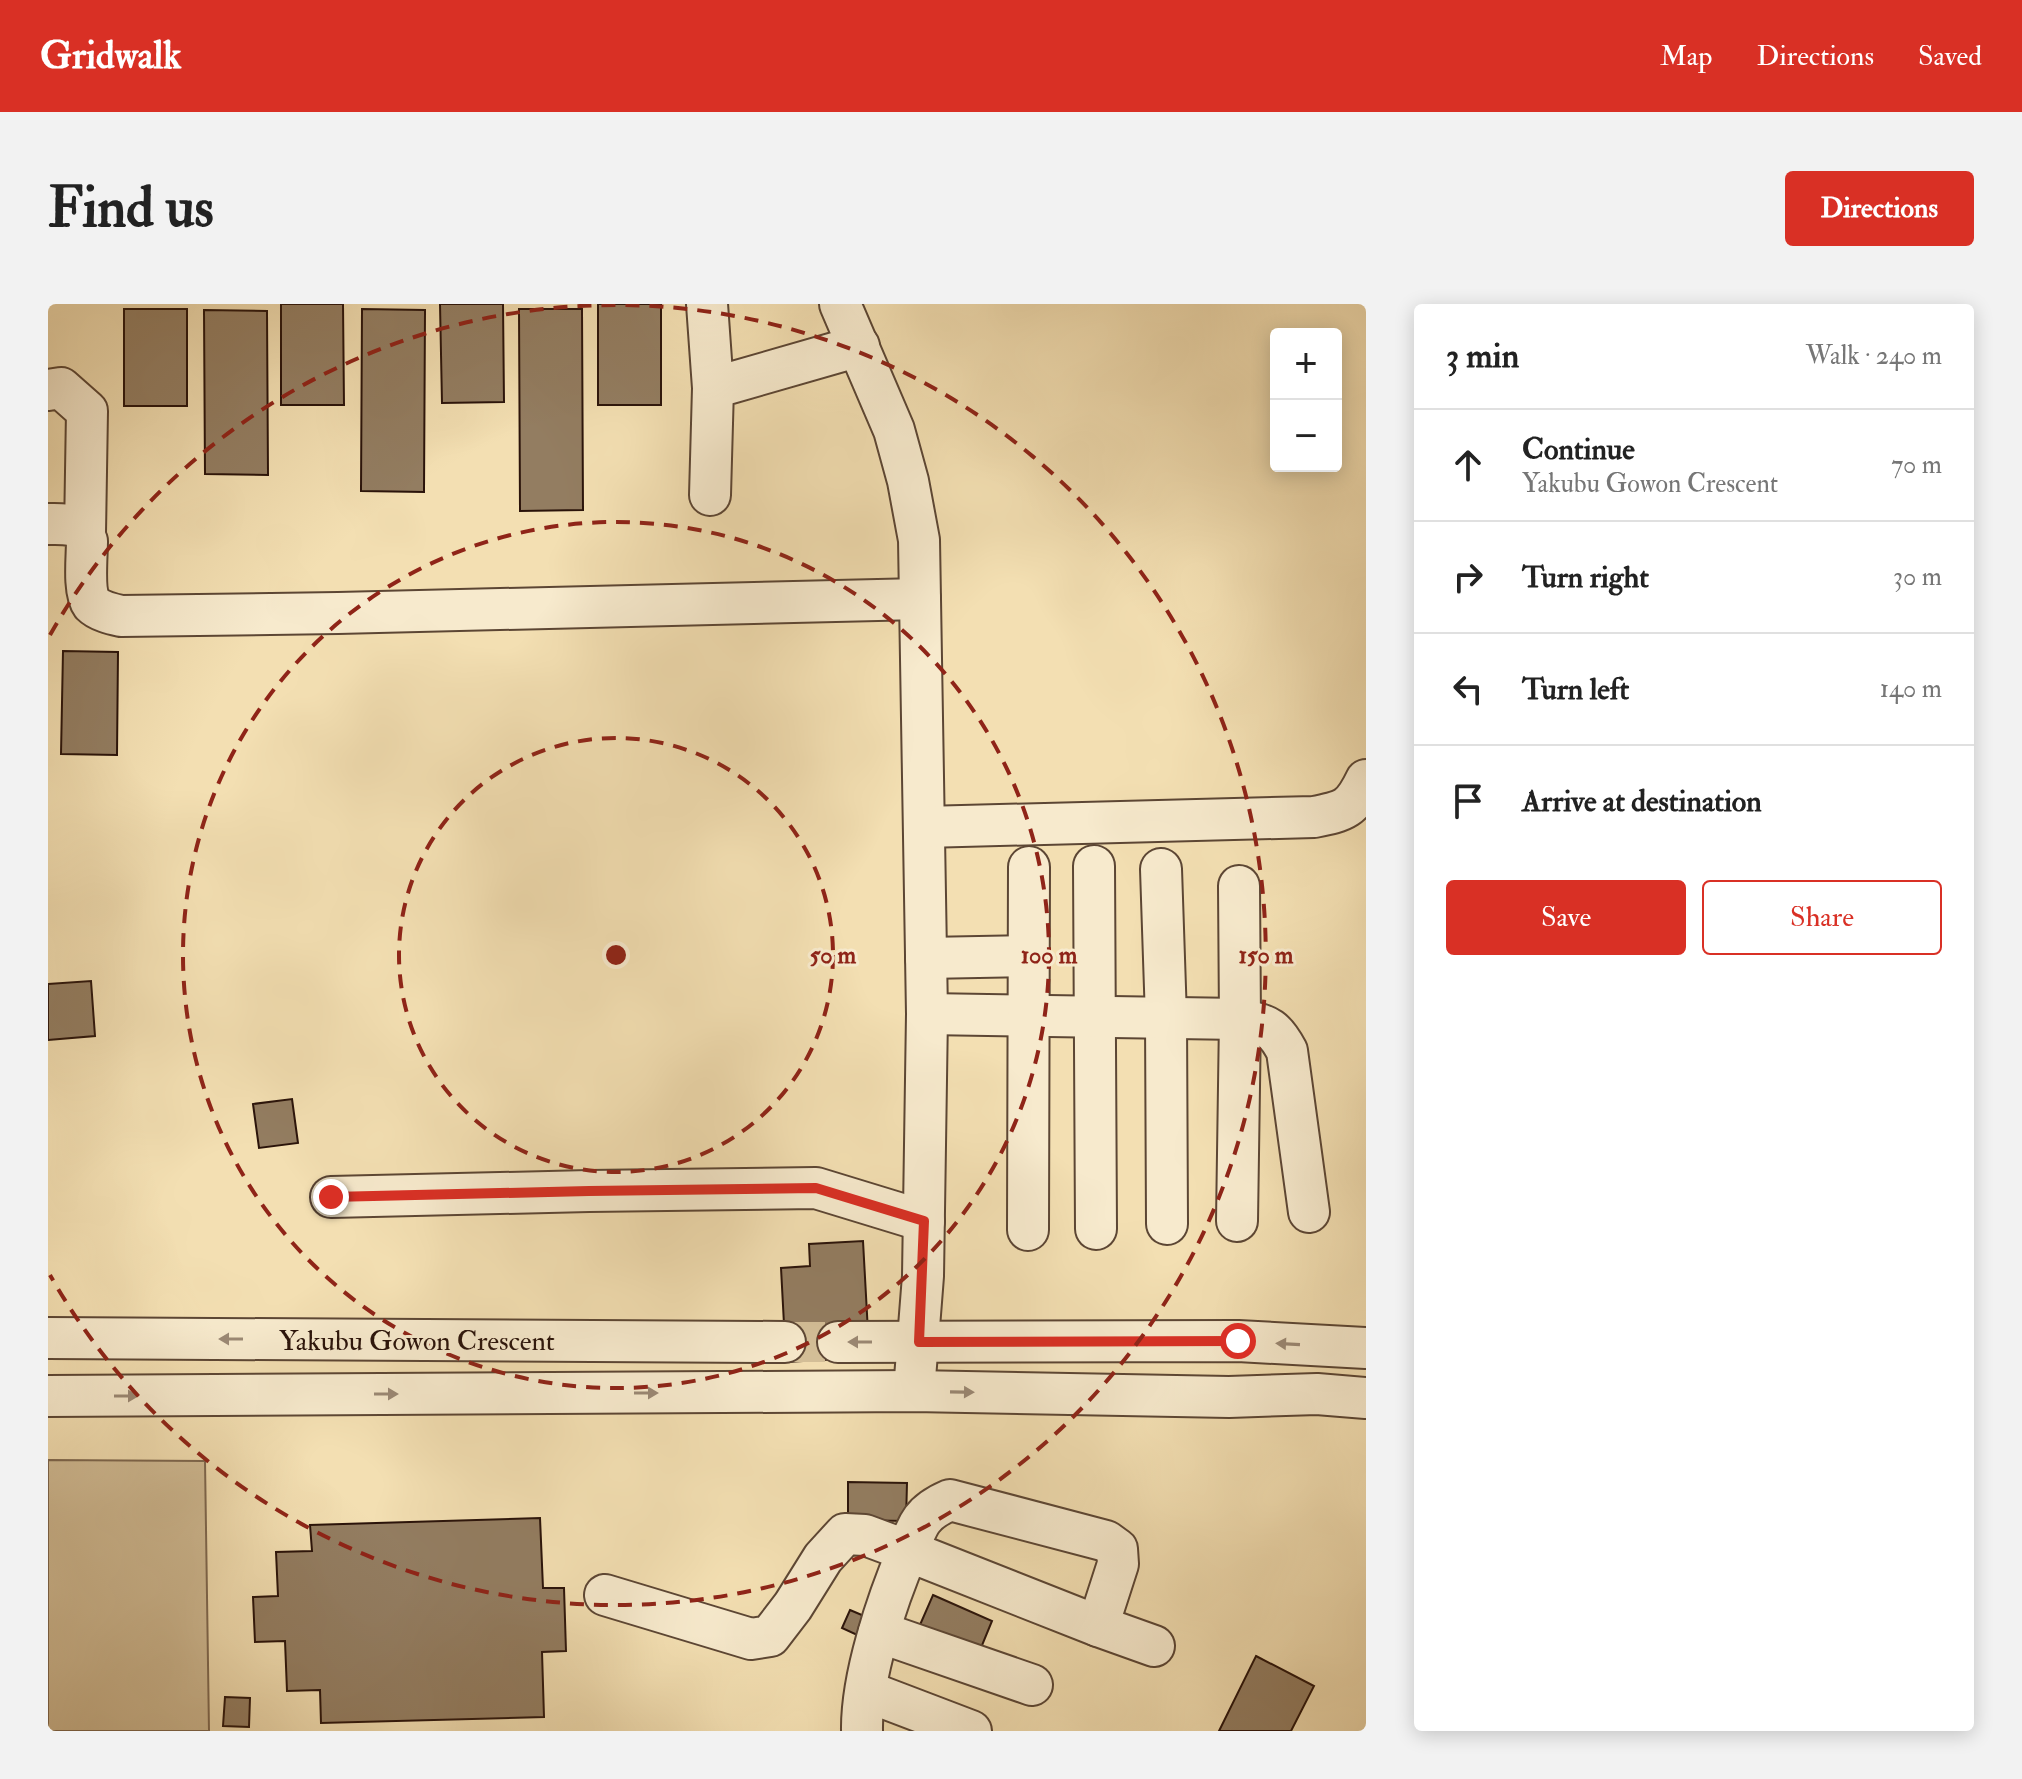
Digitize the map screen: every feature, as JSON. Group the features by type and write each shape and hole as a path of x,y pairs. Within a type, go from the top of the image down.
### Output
{"street":[{"path":"707,304 713,388 710,495"},
{"path":"840,304 894,430 919,540 927,1014 924,1221 914,1391"},
{"path":"713,388 859,346"},
{"path":"48,390 61,388 87,411 66,528 87,541 87,595 93,606 121,616 920,599"},
{"path":"924,827 1314,817 1340,812 1352,803 1366,780"},
{"path":"1094,866 1096,1229"},
{"path":"1028,1230 1029,867"},
{"path":"1161,869 1166,1018 1167,1224"},
{"path":"1237,1221 1239,886"},
{"path":"926,958 1029,956"},
{"path":"927,1014 1240,1019 1271,1027 1287,1051 1309,1212"},
{"path":"331,1197 816,1188 924,1221"},
{"name":"Yakubu Gowon Crescent","path":"48,1338 785,1342"},
{"path":"1229,1397 1238,1341"},
{"path":"838,1342 1238,1341 1366,1348"},
{"path":"48,1396 914,1391 1229,1397 1317,1394 1366,1398"},
{"path":"862,1731 862,1714 879,1632 896,1579 919,1521 934,1507 950,1500 1106,1541 1117,1549 1118,1564 1098,1626"},
{"path":"605,1595 751,1639 770,1636 823,1558 845,1534 865,1535 1154,1646"},
{"path":"879,1632 1032,1685"},
{"path":"866,1691 971,1731"}],"shaded area":[{"path":"48,1460 205,1461 209,1731 48,1731"}],"building":[{"path":"281,304 343,304 344,405 281,405"},
{"path":"440,304 503,304 504,402 442,403"},
{"path":"598,304 661,304 661,405 598,405"},
{"path":"124,309 187,309 187,406 124,406"},
{"path":"362,309 425,310 424,492 361,491"},
{"path":"519,309 582,309 583,510 520,511"},
{"path":"204,310 267,311 268,475 205,474"},
{"path":"63,651 118,652 117,755 61,754"},
{"path":"91,981 95,1036 48,1040 48,984"},
{"path":"292,1099 298,1143 259,1148 253,1104"},
{"path":"863,1241 868,1332 839,1359 786,1362 781,1268 810,1266 809,1244"},
{"path":"848,1482 907,1483 906,1521 848,1520"},
{"path":"540,1518 543,1588 564,1588 566,1651 542,1652 544,1717 321,1723 320,1690 287,1691 285,1641 255,1642 253,1597 278,1596 276,1552 312,1551 310,1525"},
{"path":"933,1595 992,1621 976,1660 916,1634"},
{"path":"850,1610 876,1621 868,1640 842,1628"},
{"path":"1256,1656 1314,1686 1291,1731 1219,1731"},
{"path":"225,1697 250,1698 249,1727 223,1726"}],"tunnel":[{"path":"785,1342 838,1342"}],"route":[{"path":"331,1197 816,1188 924,1221 919,1342 1238,1341"}]}
